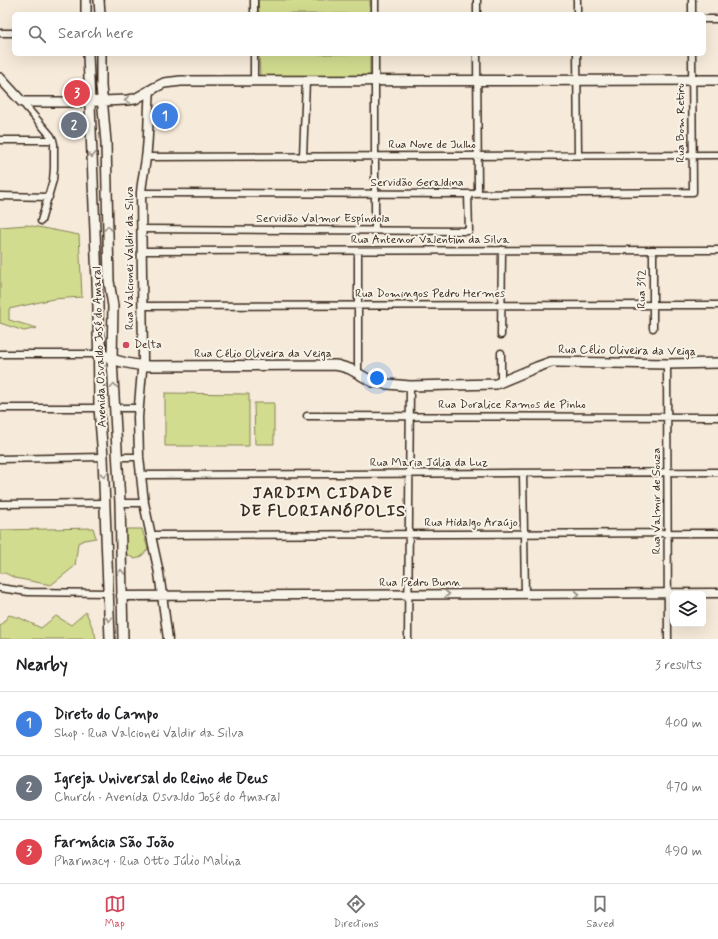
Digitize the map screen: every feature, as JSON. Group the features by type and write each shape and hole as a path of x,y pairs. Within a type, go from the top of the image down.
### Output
{"main road":[{"path":"86,0 86,12"},
{"path":"100,0 100,12"},
{"name":"Avenida Osvaldo José do Amaral","path":"88,56 96,253 99,408 103,457 110,639"},
{"name":"Avenida Osvaldo José do Amaral","path":"101,56 102,102 106,142 109,281 113,306 112,360 120,503 123,639"},
{"path":"0,78 22,102 102,102 127,100 135,98 160,85 174,81 718,80"},
{"path":"96,253 101,249 104,250 106,273 109,281"},
{"path":"98,335 102,353 104,356 112,360"},
{"name":"Rua Célio Oliveira da Veiga","path":"112,360 142,366 335,365 346,367 373,382 410,386 489,384 501,382 551,362 718,364"},
{"path":"99,408 105,435 108,438 111,438 114,436 116,431"}],"street":[{"path":"254,0 254,12"},
{"path":"375,0 375,12"},
{"path":"477,0 477,12"},
{"path":"577,0 577,12"},
{"path":"692,0 692,12"},
{"path":"706,19 718,19"},
{"path":"0,33 12,33"},
{"path":"254,56 254,81"},
{"path":"375,56 375,230"},
{"path":"477,56 478,194"},
{"path":"577,56 578,155"},
{"name":"Rua Bom Retiro","path":"692,56 693,192"},
{"path":"304,156 306,81"},
{"name":"Rua Valcionei Valdir da Silva","path":"150,90 146,157 142,177 141,193 143,359 138,438 144,503 159,573 168,639"},
{"path":"22,102 53,140 54,173 49,197 41,221"},
{"path":"0,140 53,140"},
{"name":"Rua Nove de Julho","path":"146,157 718,155"},
{"name":"Servidão Geraldina","path":"141,193 478,194 693,192"},
{"name":"Servidão Valmor Espíndola","path":"141,229 469,231 468,194"},
{"path":"0,196 49,197"},
{"path":"501,335 502,250"},
{"name":"Rua 312","path":"653,250 653,328"},
{"name":"Rua Antenor Valentim da Silva","path":"142,251 718,250"},
{"path":"358,251 358,374"},
{"name":"Rua Domingos Pedro Hermes","path":"143,306 718,305"},
{"path":"501,353 501,382"},
{"path":"0,354 98,354"},
{"name":"Rua Valmir de Souza","path":"668,364 668,639"},
{"path":"408,639 410,386"},
{"path":"0,408 99,408"},
{"path":"121,408 139,408"},
{"name":"Rua Doralice Ramos de Pinho","path":"307,416 718,417"},
{"path":"0,459 103,457"},
{"path":"124,457 139,457"},
{"name":"Rua Maria Júlia da Luz","path":"141,475 718,472"},
{"path":"523,473 525,594"},
{"path":"0,504 105,503"},
{"path":"120,503 144,503"},
{"name":"Rua Hidalgo Araújo","path":"151,535 718,533"},
{"path":"0,588 28,592 108,593"},
{"name":"Rua Pedro Bunn","path":"121,596 718,593"}],"green space":[{"path":"258,0 370,0 370,12 259,12"},
{"path":"259,56 370,56 370,77 260,76"},
{"path":"27,225 79,235 82,297 53,299 9,309 9,320 37,328 24,331 0,323 0,227"},
{"path":"165,393 249,394 249,446 165,446"},
{"path":"254,403 274,403 274,444 255,444"},
{"path":"93,528 96,538 84,540 78,543 75,566 51,585 15,578 5,573 0,573 0,530"},
{"path":"124,529 142,529 148,549 141,557 135,559 126,554"},
{"path":"86,612 96,639 0,639 0,626 9,615 20,618 41,628 56,616 71,625"}],"place":[{"name":"Farmácia São João","path":"77,93"},
{"name":"Direto do Campo","path":"165,116"},
{"name":"Igreja Universal do Reino de Deus","path":"74,125"},
{"name":"Delta","path":"126,345"}],"district":[{"name":"JARDIM CIDADE DE FLORIANÓPOLIS","path":"323,502"}]}
